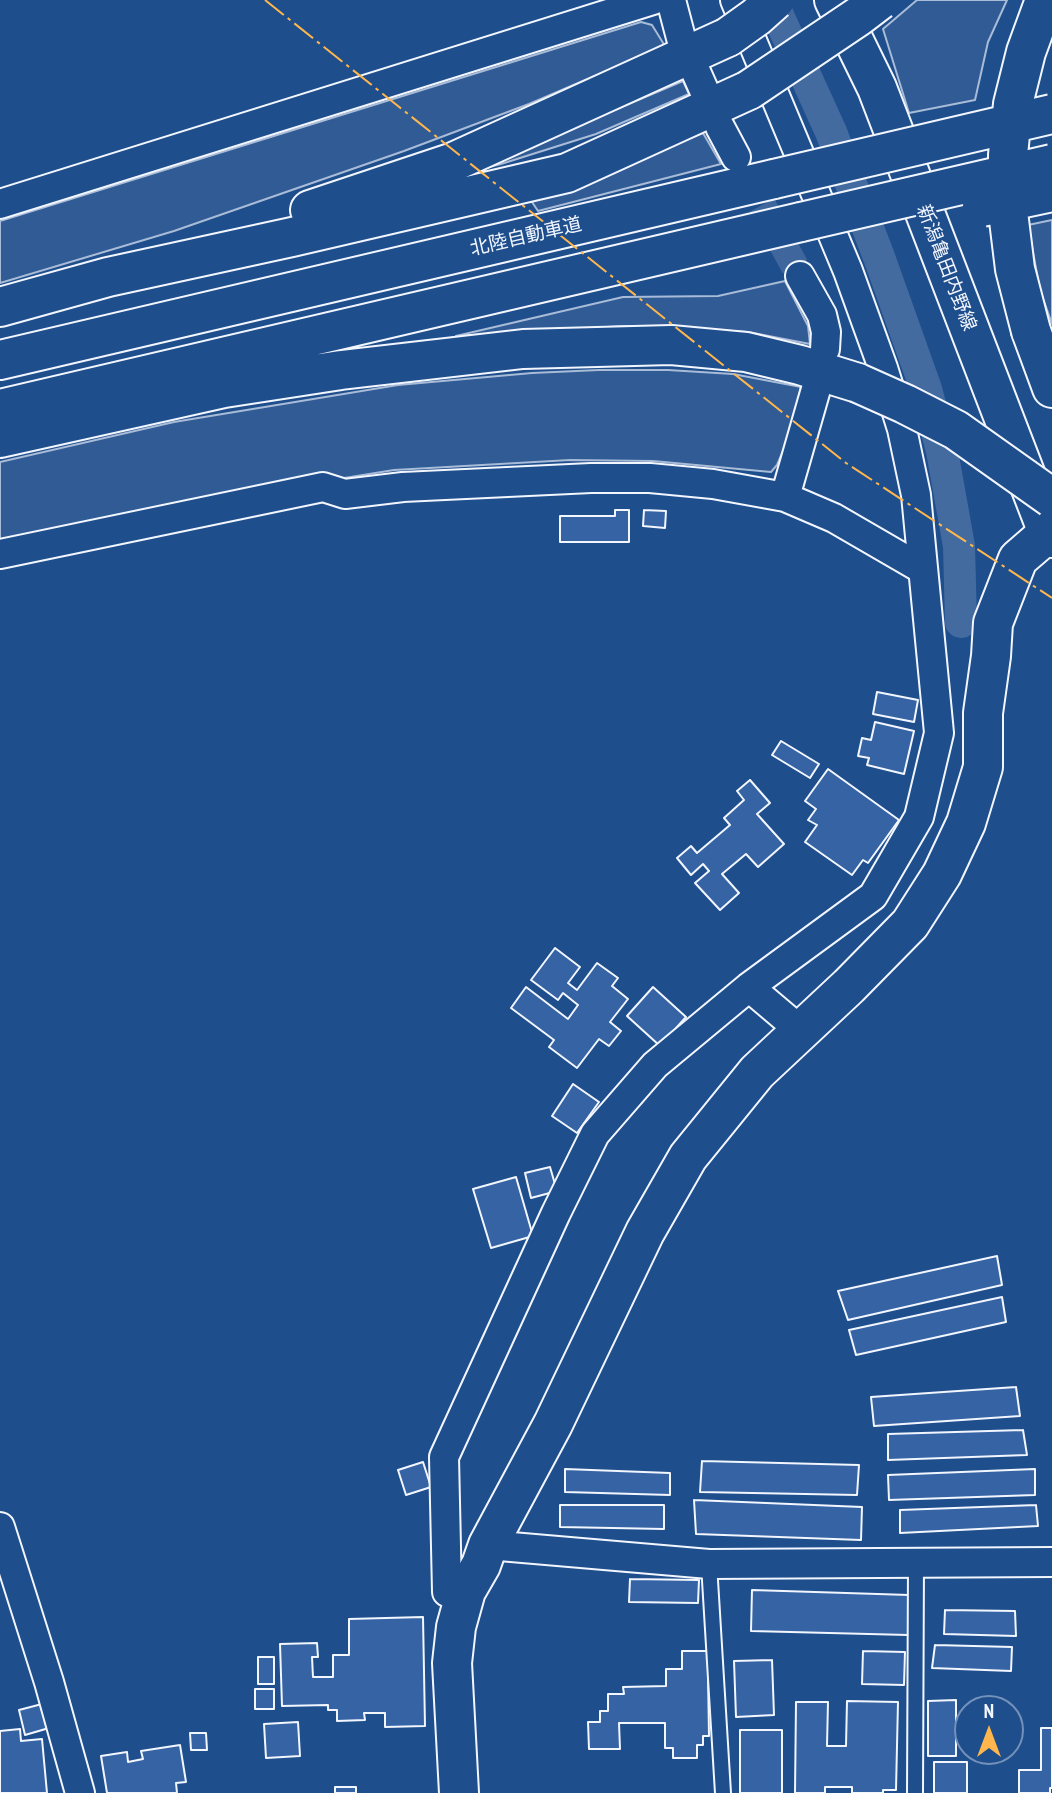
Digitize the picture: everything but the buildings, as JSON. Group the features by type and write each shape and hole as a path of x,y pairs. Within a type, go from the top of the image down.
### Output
{"main road":[{"path":"0,307 108,277 451,163 728,37 757,18 775,0"},
{"name":"新潟亀田内野線","path":"834,0 877,88 1051,523"},
{"path":"108,277 567,173 749,90 880,0"},
{"path":"1045,0 1026,52 1013,104 1008,155 1008,212 1015,269 1031,331 1052,388"},
{"name":"北陸自動車道","path":"0,360 1052,114"},
{"path":"804,247 1052,164"},
{"path":"0,410 605,269 804,247 1052,192"},
{"path":"0,438 224,388 341,370 523,349 671,345 746,352 800,365 858,383 905,404 956,430 1051,523 1018,559 993,623 992,656 983,713 983,767 966,823 942,874 910,924 849,986 757,1072 688,1157 645,1232 553,1424 466,1591 456,1627 452,1663 459,1793"}],"street":[{"path":"0,204 653,0"},
{"path":"671,0 681,38"},
{"path":"447,1592 443,1457 561,1201 595,1134 655,1065 749,988 873,896 919,817 939,733 916,495 902,429 848,271 735,0"},
{"path":"720,127 736,157"},
{"path":"804,247 826,332 825,349"},
{"path":"785,497 816,389"},
{"path":"0,554 323,487 345,494 402,487 591,478 650,478 713,484 785,497 834,518 922,569"},
{"path":"749,988 801,1031"},
{"path":"0,1527 49,1682 80,1793"},
{"path":"488,1545 709,1564 1052,1562"}],"lane":[{"path":"915,1793 916,1562"},
{"path":"709,1564 723,1793"}],"shaded area":[{"path":"917,0 1007,0 988,42 975,100 909,113 883,29"},
{"path":"641,22 652,25 665,46 529,104 404,151 174,231 0,283 0,221"},
{"path":"683,81 689,94 596,134 466,173"},
{"path":"703,133 721,164 538,211 530,199"},
{"path":"1052,220 1052,324 1040,290 1028,225"},
{"path":"785,281 808,326 810,344 748,332 670,327 624,326 456,336 623,297 718,296"},
{"path":"599,370 733,374 801,387 789,437 777,465 771,472 653,461 570,460 394,470 245,494 0,547 0,462 174,422 398,385"}],"waterway":[{"path":"771,0 831,132 926,389 942,451 959,546 961,622"}],"tunnel":[{"path":"742,168 800,276"}],"power":[{"path":"265,0 846,463 1052,598"}]}
